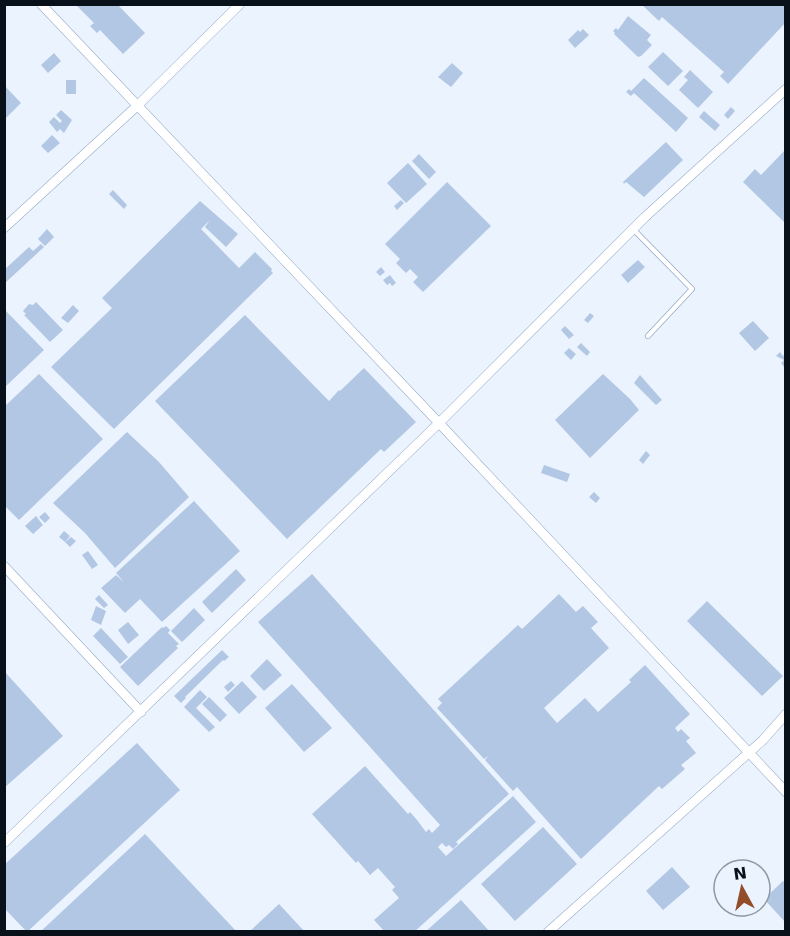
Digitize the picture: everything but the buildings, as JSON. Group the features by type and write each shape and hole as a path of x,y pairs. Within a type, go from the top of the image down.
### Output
{"street":[{"path":"41,4 786,792"},
{"path":"4,228 137,106 240,4"},
{"path":"4,843 439,423 672,191 786,89"},
{"path":"4,566 141,712"},
{"path":"548,932 763,740 786,714"}],"lane":[{"path":"633,229 692,289 648,336"}]}
